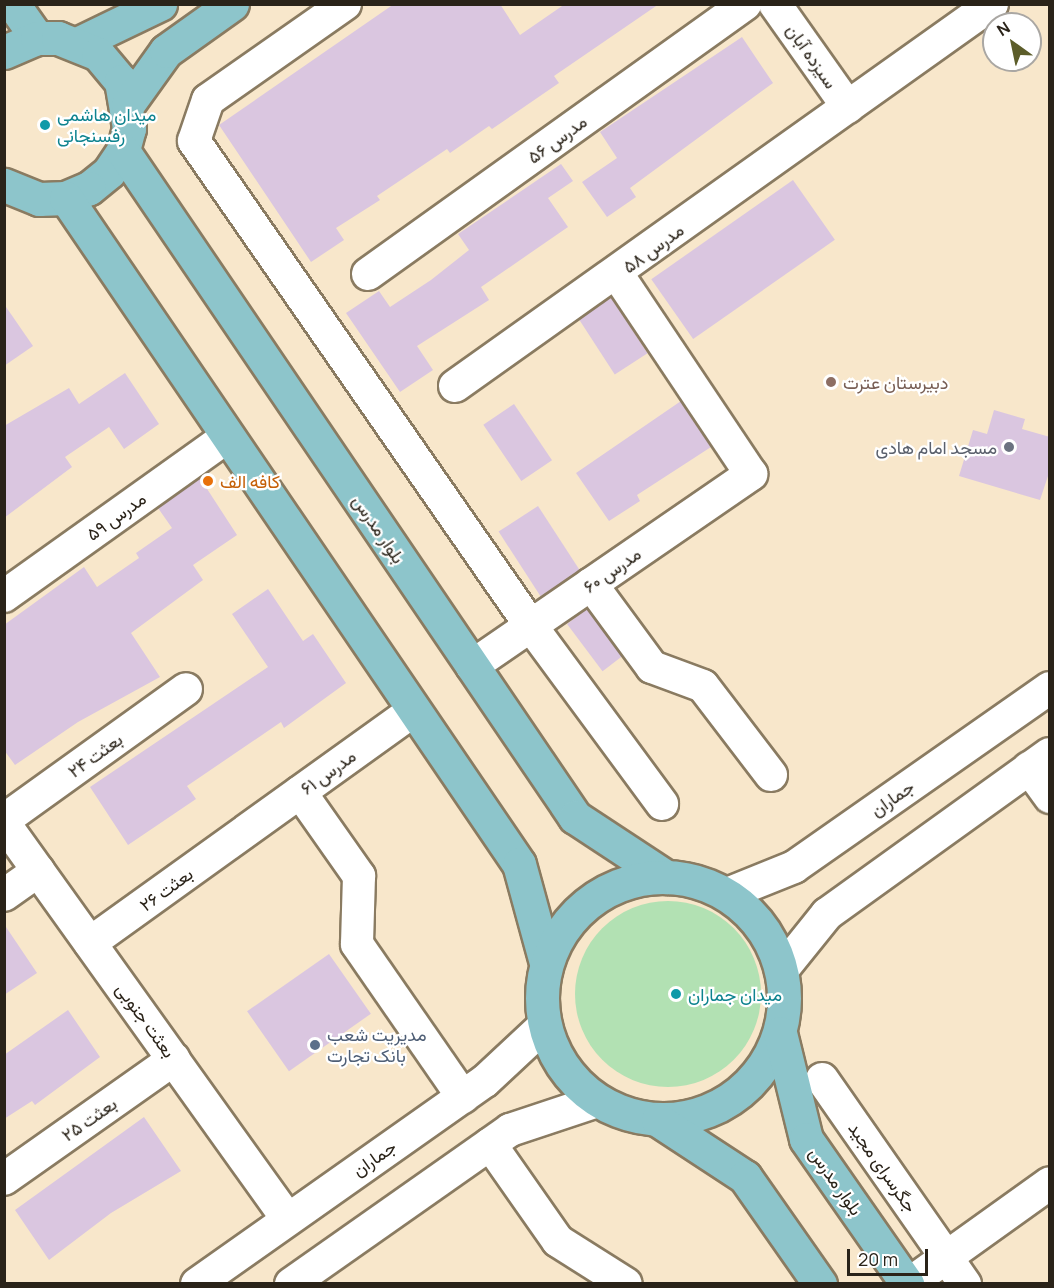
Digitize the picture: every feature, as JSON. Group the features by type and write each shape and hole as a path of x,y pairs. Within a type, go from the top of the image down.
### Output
{"main road":[{"path":"13,4 37,38"},
{"path":"79,43 160,4"},
{"path":"129,104 166,51 232,4"},
{"path":"4,52 37,38 79,43 111,67 129,104 129,128 123,151 109,172 89,188 66,198 39,199 8,190"},
{"name":"بلوار مدرس","path":"123,151 575,817 666,877"},
{"path":"66,198 519,864 546,963"},
{"path":"666,877 698,881 727,894 751,914 770,940 782,969 785,1001 780,1033 767,1062 746,1087 720,1106 690,1117 658,1120 626,1115 597,1101 573,1081 555,1055 544,1026 541,994 546,963 560,935 579,910 605,892 634,880 666,877"},
{"name":"بلوار مدرس","path":"780,1033 806,1139 908,1284"},
{"path":"658,1120 745,1177 820,1284"}],"street":[{"path":"345,4 208,100 194,141 531,626 662,804"},
{"name":"مدرس ۵۶","path":"368,274 745,4"},
{"name":"سیزده آبان","path":"775,4 848,107"},
{"name":"مدرس ۵۸","path":"455,386 617,274 992,4"},
{"name":"مدرس ۶۰","path":"472,666 751,474 617,274"},
{"name":"مدرس ۵۹","path":"4,596 228,436"},
{"path":"591,584 652,667 704,686 771,775"},
{"name":"جماران","path":"727,894 795,867 1050,688"},
{"name":"بعثت ۲۴","path":"4,822 186,689"},
{"name":"مدرس ۶۱","path":"241,835 414,710"},
{"path":"782,969 827,914 1040,761 1050,796"},
{"path":"300,792 359,876 357,944 464,1096"},
{"name":"بعثت جنوبی","path":"4,822 287,1218"},
{"name":"بعثت ۲۶","path":"90,943 241,835"},
{"path":"4,895 38,871"},
{"name":"جماران","path":"197,1284 287,1218 464,1096 544,1026"},
{"name":"بعثت ۲۵","path":"4,1179 174,1059"},
{"name":"جگرسرای مجید","path":"822,1079 965,1284"},
{"path":"291,1284 326,1273 510,1130 597,1101"},
{"path":"490,1144 558,1241 626,1284"},
{"path":"908,1284 1050,1183"}],"green space":[{"name":"میدان جماران","path":"668,901 686,902 704,908 720,916 734,928 746,942 754,958 760,976 760,1012 754,1030 746,1046 734,1060 720,1072 704,1080 686,1086 668,1087 650,1086 632,1080 616,1072 602,1060 590,1046 582,1030 576,1012 575,994 576,976 582,958 590,942 602,928 616,916 632,908 650,902"}],"building":[{"path":"394,4 500,4 520,35 565,4 659,4 554,76 559,83 492,129 489,126 450,153 447,149 377,196 380,200 336,228 344,240 311,262 219,125"},
{"path":"742,37 773,83 630,188 636,197 607,217 582,182 617,158 600,132"},
{"path":"561,164 573,181 548,198 568,227 481,287 489,300 417,346 433,370 400,392 346,313 379,291 390,307 431,280 469,250 458,234"},
{"path":"793,180 835,240 693,339 651,279"},
{"path":"611,297 647,353 615,374 578,318"},
{"path":"4,304 33,346 4,366"},
{"path":"125,373 159,424 124,449 109,427 65,457 72,467 4,518 4,426 69,388 79,404"},
{"path":"681,401 711,447 637,495 640,501 609,521 576,473"},
{"path":"514,404 552,460 521,481 483,425"},
{"name":"مسجد امام هادی","path":"994,410 1025,419 1022,429 1050,437 1050,470 1040,500 959,476 973,430 987,434"},
{"path":"200,478 237,535 193,565 203,580 131,633 160,677 78,722 15,765 4,750 4,625 84,567 97,587 139,558 136,553 172,528 158,508"},
{"path":"538,506 580,571 541,596 499,532"},
{"path":"268,589 303,641 313,634 346,683 284,728 281,722 187,786 196,799 128,845 90,787 268,667 232,614"},
{"path":"587,609 623,656 603,671 567,624"},
{"path":"4,924 37,973 4,995"},
{"path":"329,954 371,1014 289,1071 247,1011"},
{"path":"68,1010 100,1057 35,1105 32,1101 4,1119 4,1055"},
{"path":"144,1117 181,1171 111,1213 49,1260 15,1210"}],"place":[{"name":"میدان هاشمی رفسنجانی","path":"45,125"},
{"name":"دبیرستان عترت","path":"831,382"},
{"name":"مسجد امام هادی","path":"1009,447"},
{"name":"کافه الف","path":"208,481"},
{"name":"میدان جماران","path":"676,994"},
{"name":"مدیریت شعب بانک تجارت","path":"315,1045"}]}
